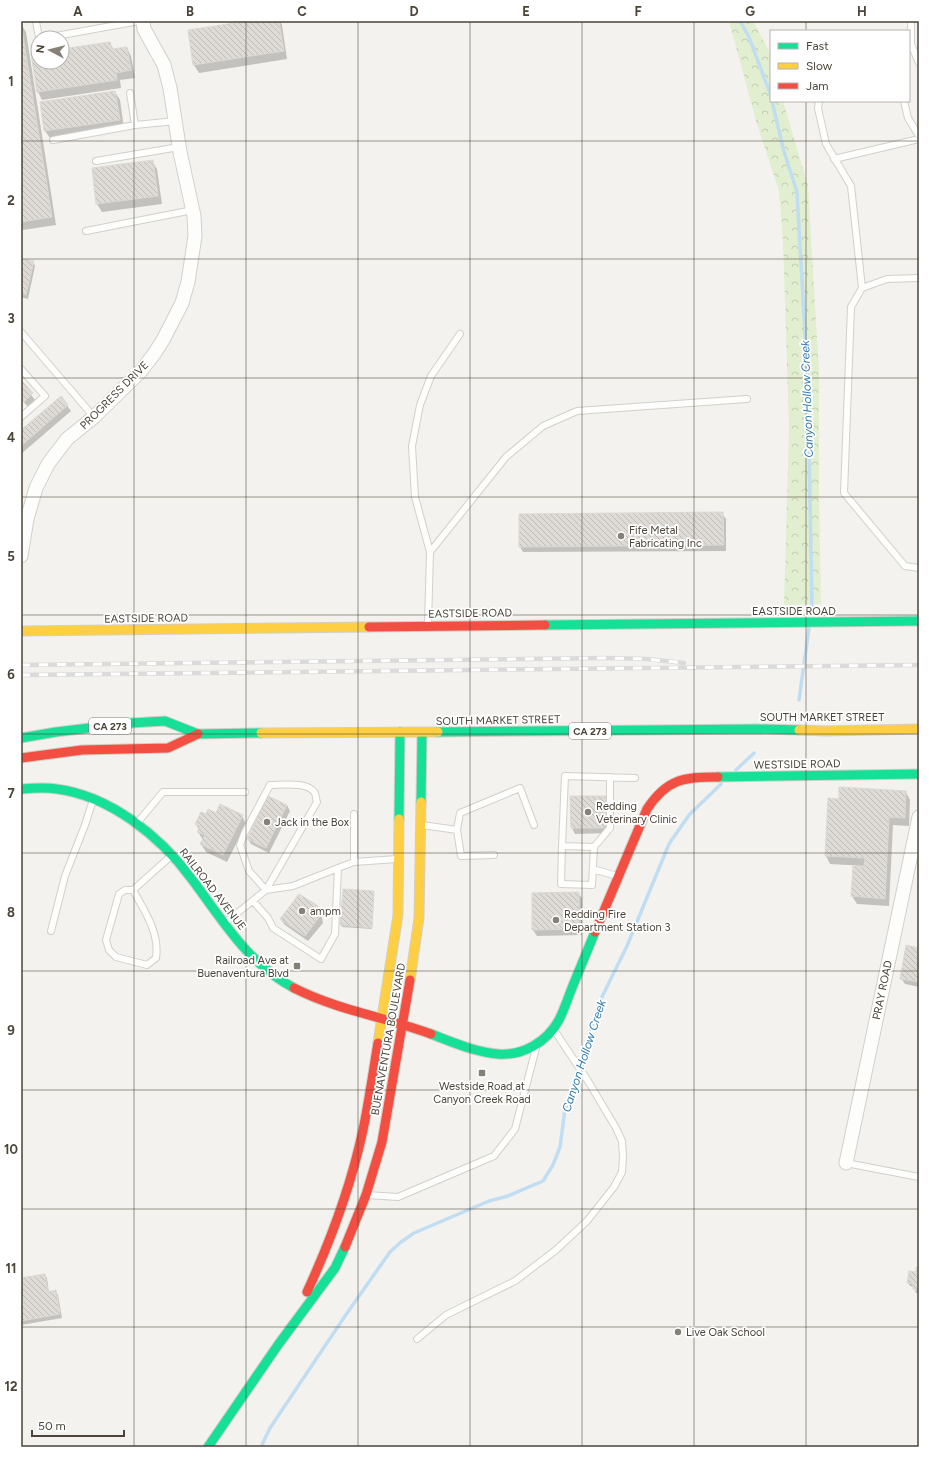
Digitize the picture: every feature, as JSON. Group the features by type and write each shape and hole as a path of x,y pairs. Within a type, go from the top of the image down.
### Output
{"main road":[{"name":"EASTSIDE ROAD","path":"21,631 919,621"},
{"name":"SOUTH MARKET STREET","path":"21,738 56,732 131,723 164,722 198,734 757,729 825,731 919,729"},
{"name":"BUENAVENTURA BOULEVARD","path":"291,1326 323,1257 338,1217 351,1177 363,1130 398,915 400,732"},
{"name":"BUENAVENTURA BOULEVARD","path":"208,1447 291,1326 335,1268 345,1248 366,1195 383,1135 415,954 419,918 422,733"},
{"name":"SOUTH MARKET STREET","path":"21,758 82,750 168,748 198,734"},
{"name":"WESTSIDE ROAD","path":"618,877 651,803 663,788 677,781 689,778 711,777 919,774"},
{"name":"RAILROAD AVENUE","path":"21,789 34,787 54,788 93,798 119,811 136,823 172,854 253,958 280,980 315,997 354,1012 382,1019 492,1053 515,1054 528,1049 545,1038 554,1029"},
{"path":"554,1029 618,877"}],"street":[{"name":"PROGRESS DRIVE","path":"21,556 24,515 48,464 67,439 94,416 141,371 163,340 182,303 188,282 195,236 193,210 179,147 176,121 164,65 144,29 143,21"},
{"name":"PRAY ROAD","path":"846,1163 919,817"}],"lane":[{"path":"70,33 139,21"},
{"path":"911,21 911,44 919,63"},
{"path":"130,93 135,126"},
{"path":"819,102 818,108 826,144 851,186 862,288 851,307 844,493 905,566 919,568"},
{"path":"904,102 908,118 919,136"},
{"path":"53,140 135,126 176,121"},
{"path":"834,159 919,139"},
{"path":"96,161 179,147"},
{"path":"86,231 193,210"},
{"path":"862,288 887,279 919,278"},
{"path":"21,332 94,416"},
{"path":"428,626 430,552 415,497 412,446 420,405 431,376 460,334"},
{"path":"21,369 44,396 22,413"},
{"path":"430,552 506,457 543,426 577,411 747,399"},
{"path":"610,777 610,828 594,847 592,885 561,884 565,776 610,777 635,778"},
{"path":"225,923 266,890 317,802 315,792 308,787 298,784 270,785 244,834 240,845 249,871 266,890"},
{"path":"494,854 461,856 457,830 460,813 520,788 534,825"},
{"path":"136,823 163,792 245,792"},
{"path":"51,931 65,876 85,825 93,798"},
{"path":"354,814 354,862"},
{"path":"420,825 457,830"},
{"path":"562,846 594,847"},
{"path":"133,890 151,924 158,947 156,958 147,965 116,957 109,950 106,940 119,894 125,890 133,890 172,854"},
{"path":"266,890 293,886 354,862 398,859"},
{"path":"253,900 268,918 273,928 321,959 335,934 338,868"},
{"path":"593,869 618,877"},
{"path":"417,1339 446,1315 515,1281 556,1250 587,1220 614,1188 622,1172 622,1141 616,1128 588,1081 554,1029"},
{"path":"366,1195 398,1197 494,1156 515,1129 538,1043"},
{"path":"846,1163 919,1177"}],"green space":[{"path":"729,21 753,21 769,51 770,102 783,102 808,186 819,372 821,604 784,605 789,430 783,241 779,191 756,121"}],"building":[{"path":"248,21 279,21 284,51 193,65 188,30"},
{"path":"21,23 52,217 21,222"},
{"path":"110,42 112,49 127,47 131,70 116,73 117,80 37,92 34,70 70,70 70,48"},
{"path":"115,91 120,120 44,131 40,102"},
{"path":"153,160 158,196 96,204 92,168"},
{"path":"22,259 34,261 26,295 21,294"},
{"path":"21,380 33,393 24,402 21,398"},
{"path":"61,396 68,405 21,446 21,430"},
{"name":"Fife Metal Fabricating Inc","path":"723,512 724,545 519,547 519,514"},
{"path":"839,787 906,791 905,818 889,817 885,899 851,896 853,866 864,867 865,858 825,856 828,798 839,799"},
{"name":"Jack in the Box","path":"268,796 287,805 266,848 247,839"},
{"name":"Redding Veterinary Clinic","path":"570,796 606,796 606,828 571,828"},
{"path":"220,804 243,815 223,855 200,844 205,835 197,832 200,826 195,824 201,812 206,814 208,809 216,813"},
{"name":"ampm","path":"343,889 374,891 372,928 340,925"},
{"name":"Redding Fire Department Station 3","path":"579,892 579,929 532,930 532,893"},
{"name":"ampm","path":"299,894 318,906 320,916 305,936 280,919"},
{"path":"906,945 919,948 919,982 900,979"},
{"path":"916,1267 919,1268 919,1290 913,1289 913,1284 907,1283 909,1271 916,1272"},
{"path":"45,1274 48,1292 56,1290 60,1314 21,1321 21,1306 24,1306 21,1278"}],"waterway":[{"name":"Canyon Hollow Creek","path":"740,21 749,37 770,93"},
{"name":"Canyon Hollow Creek","path":"772,102 783,148 797,192 808,387 811,618"},
{"name":"Canyon Hollow Creek","path":"799,700 809,628"},
{"name":"Canyon Hollow Creek","path":"736,770 754,753"},
{"name":"Canyon Hollow Creek","path":"261,1447 270,1428 390,1252 414,1233 489,1201 508,1196 543,1181 553,1165 560,1147 565,1109 581,1071 587,1041 599,1003 627,946 669,844 689,815 721,784"}],"railway":[{"path":"21,665 607,658 647,659 684,663"},
{"path":"21,675 919,665"}],"traffic: fast":[{"path":"545,625 919,621"},
{"path":"21,738 56,732 131,723 165,721 198,734 261,733"},
{"path":"438,732 757,729 799,730"},
{"path":"399,819 400,732"},
{"path":"421,802 422,733"},
{"path":"718,777 919,774"},
{"path":"21,789 48,788 77,793 115,809 132,820 149,833 179,862 236,939 249,953 277,978 294,988"},
{"path":"431,1034 472,1049 489,1053 516,1053 533,1046 548,1035 559,1020 595,932"},
{"path":"208,1447 278,1345 335,1268 345,1247"}],"traffic: slow":[{"path":"21,631 369,627"},
{"path":"799,730 825,731 919,729"},
{"path":"261,733 438,732"},
{"path":"410,980 419,918 421,802"},
{"path":"378,1043 398,915 399,819"}],"traffic: jam":[{"path":"369,627 545,625"},
{"path":"21,758 82,750 168,748 198,734"},
{"path":"595,932 647,809 654,799 669,786 685,779 718,777"},
{"path":"345,1247 366,1195 382,1142 410,980"},
{"path":"294,988 310,996 344,1008 431,1034"},
{"path":"307,1292 332,1233 353,1172 365,1119 378,1043"}],"place":[{"name":"Fife Metal Fabricating Inc","path":"621,536"},
{"name":"Redding Veterinary Clinic","path":"588,812"},
{"name":"Jack in the Box","path":"267,822"},
{"name":"ampm","path":"302,911"},
{"name":"Redding Fire Department Station 3","path":"556,920"},
{"name":"Railroad Ave at Buenaventura Blvd","path":"297,966"},
{"name":"Westside Road at Canyon Creek Road","path":"482,1073"},
{"name":"Live Oak School","path":"678,1332"}]}
